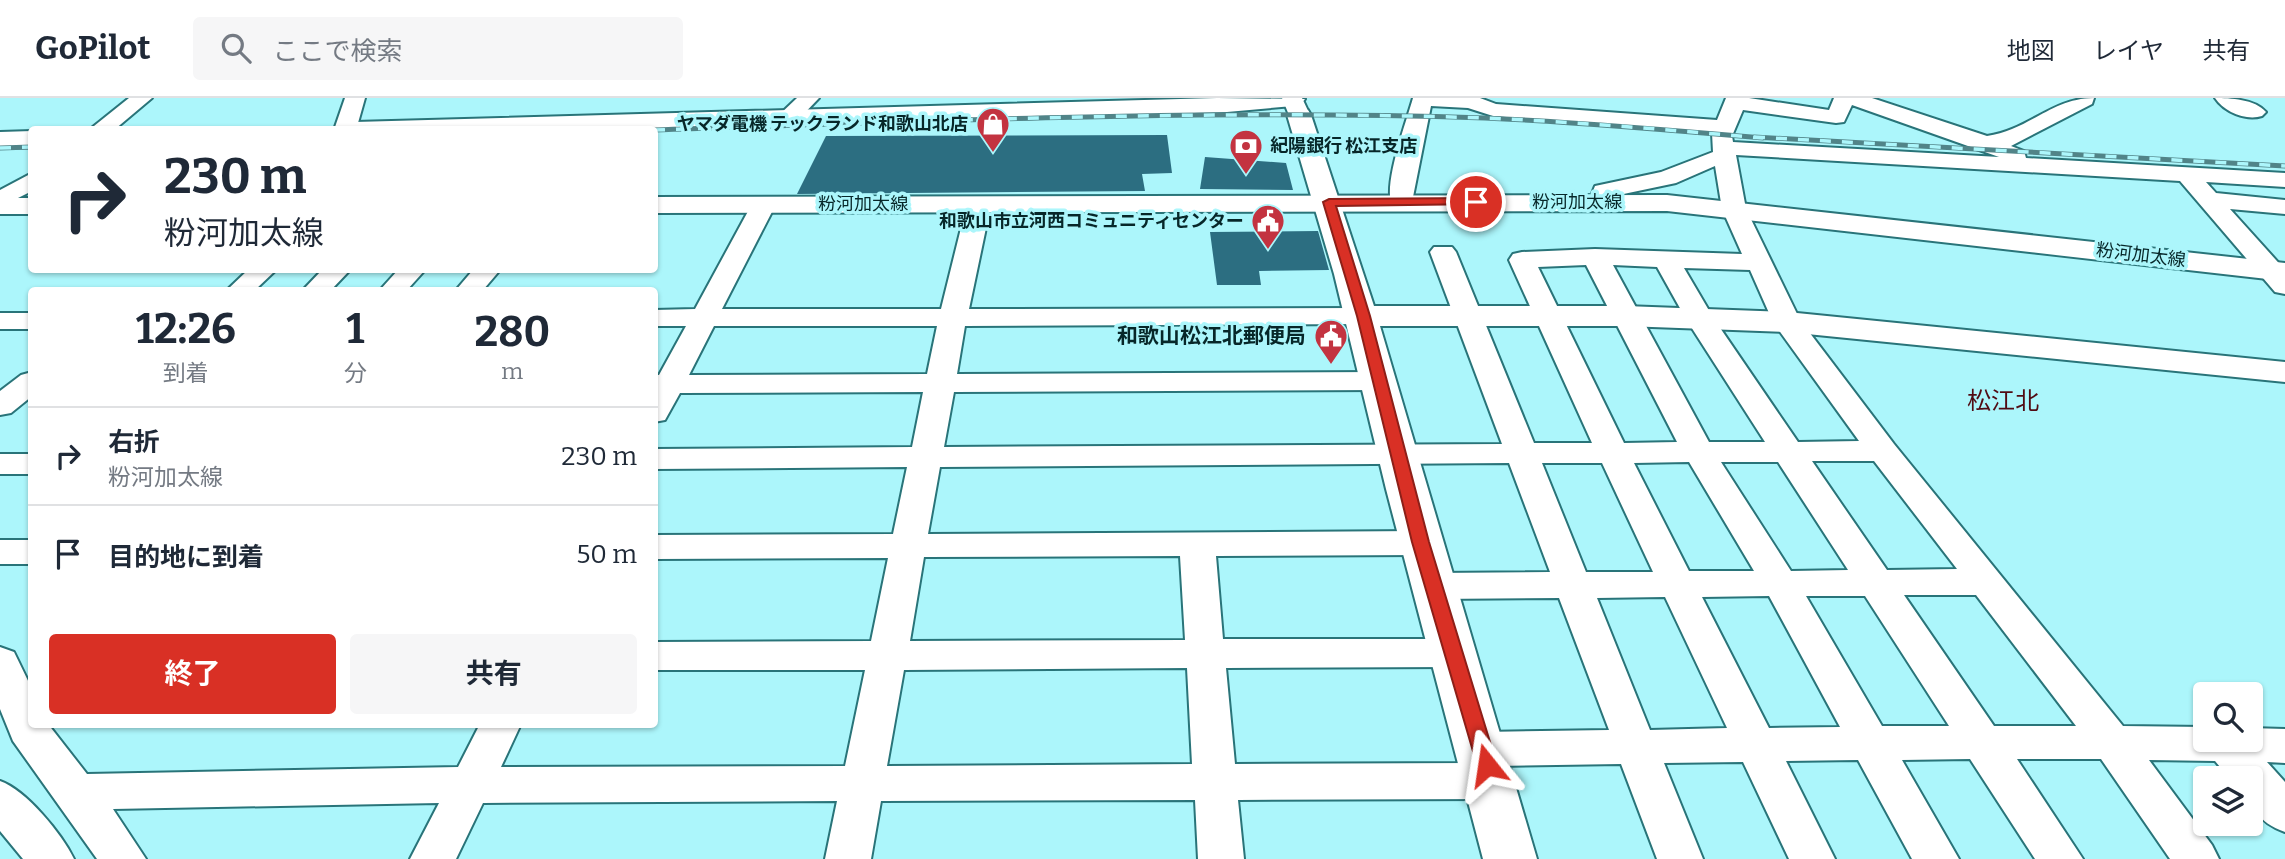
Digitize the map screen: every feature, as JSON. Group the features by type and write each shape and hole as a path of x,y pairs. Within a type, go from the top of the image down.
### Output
{"street":[{"path":"105,126 142,98"},
{"path":"346,126 355,98"},
{"path":"788,117 809,98"},
{"path":"1402,202 1404,172 1423,98 1471,102 1493,110 1725,145 2285,180"},
{"path":"1844,98 1836,117 1735,100 1725,145 1734,209 1787,321 1883,451 2112,742 2196,859"},
{"path":"1850,98 1986,143 2041,166"},
{"path":"2225,98 2231,105 2255,112"},
{"path":"1986,143 2012,139 2085,100"},
{"path":"488,126 1295,104 1329,202 1363,316 1420,542 1487,765 1510,859"},
{"path":"0,140 28,139"},
{"path":"1601,201 1603,191 1668,178 1711,159 1725,145"},
{"path":"2188,175 2280,276"},
{"path":"0,200 28,182"},
{"path":"2211,200 2285,207"},
{"name":"粉河加太線","path":"658,205 1601,201 1734,209 2280,276"},
{"path":"662,384 704,318 764,204"},
{"path":"848,859 911,545 953,316 979,204"},
{"path":"0,206 28,206"},
{"path":"1443,252 1465,316 1680,859"},
{"path":"1760,263 1595,257 1522,260 1546,316 1812,859"},
{"path":"1595,257 1698,451 1780,583 1936,859"},
{"path":"1666,259 1700,319 2060,859"},
{"path":"243,287 260,273"},
{"path":"319,287 334,273"},
{"path":"396,287 409,273"},
{"path":"471,287 483,273"},
{"path":"658,318 1625,316 1787,321 2285,372"},
{"path":"0,321 28,321"},
{"path":"662,384 1380,381"},
{"path":"0,406 28,385"},
{"path":"658,458 1611,450 1883,451"},
{"path":"0,464 28,464"},
{"path":"658,547 1420,542"},
{"path":"1198,545 1208,653 1214,782 1222,859"},
{"path":"0,552 28,552"},
{"path":"1434,586 1986,582"},
{"path":"658,656 1454,653"},
{"path":"11,665 28,724"},
{"path":"29,728 33,741 76,792 123,859"},
{"path":"433,859 498,728"},
{"path":"76,792 471,785 1214,782 1487,765 1635,746 1983,742 2112,742 2193,745"},
{"path":"2263,746 2285,746"},
{"path":"2232,752 2285,813"},
{"path":"0,799 51,859"}],"building":[{"name":"ヤマダ電機 テックランド和歌山北店","path":"1167,135 1172,173 1142,174 1145,191 797,194 826,136"},
{"name":"紀陽銀行 松江支店","path":"1205,157 1286,163 1293,190 1200,189"},
{"name":"和歌山市立河西コミュニティセンター","path":"1318,231 1329,270 1259,271 1261,285 1217,285 1210,232"}],"railway":[{"path":"658,130 1070,117 1277,115 1485,118 1763,138"},
{"path":"1754,137 2285,166"},
{"path":"0,148 28,147"}],"place":[{"name":"ヤマダ電機 テックランド和歌山北店","path":"993,154"},
{"name":"紀陽銀行 松江支店","path":"1246,176"},
{"name":"和歌山市立河西コミュニティセンター","path":"1268,251"},
{"name":"和歌山松江北郵便局","path":"1331,366"}],"district":[{"name":"松江北","path":"2003,401"}],"route":[{"path":"1476,202 1329,202 1363,316 1420,542 1487,765"}]}
